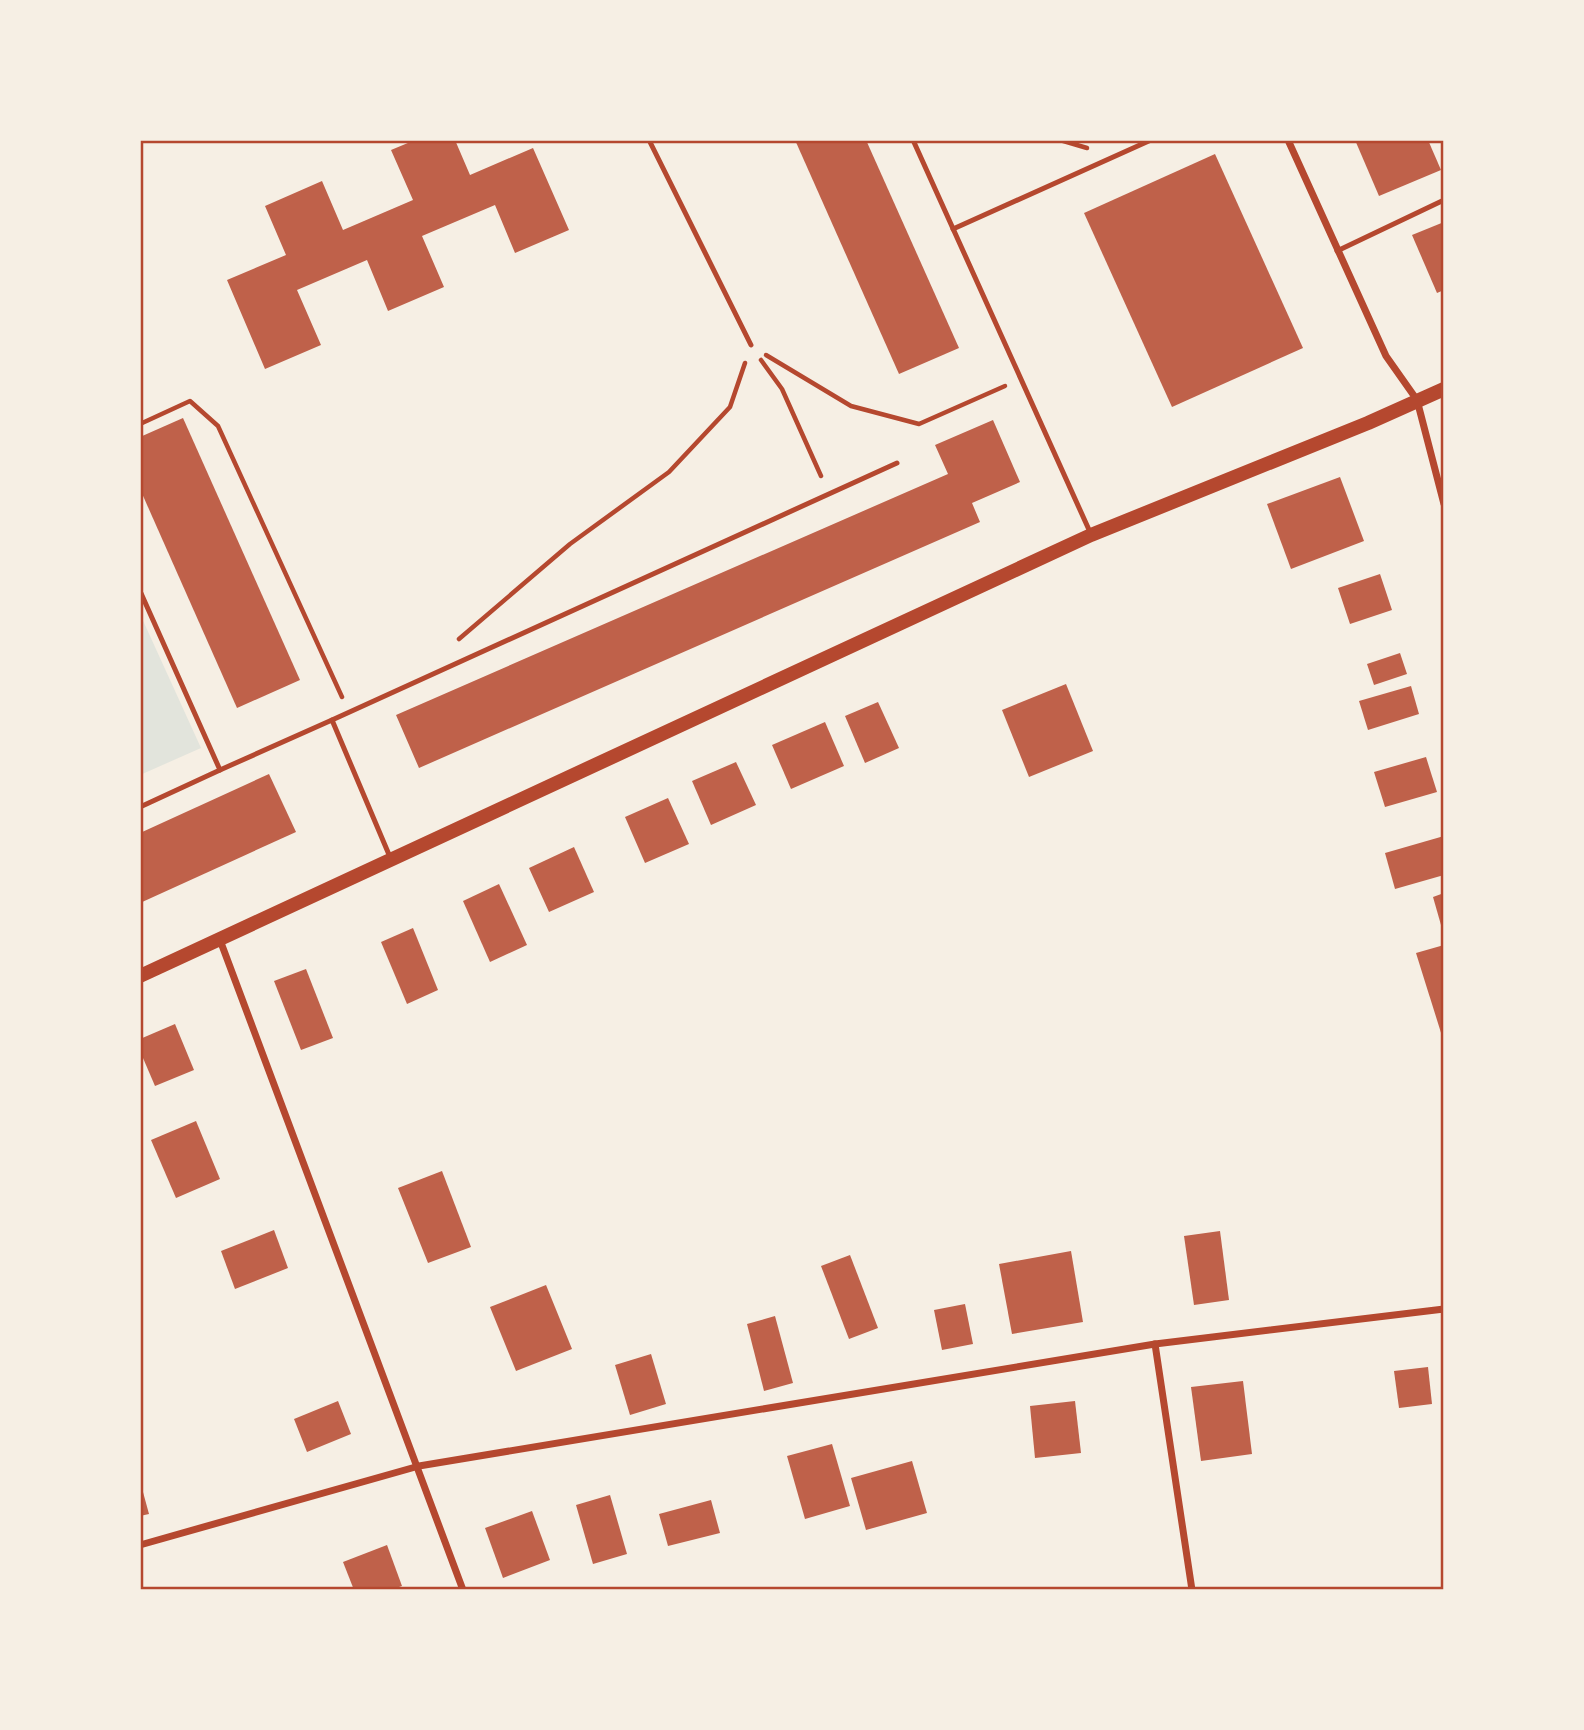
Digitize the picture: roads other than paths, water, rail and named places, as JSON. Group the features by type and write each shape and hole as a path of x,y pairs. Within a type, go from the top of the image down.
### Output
{"main road":[{"path":"140,976 1091,535 1368,423 1444,389"}],"street":[{"path":"1288,140 1386,356 1417,400 1444,504"},
{"path":"220,940 419,1466 463,1590"},
{"path":"140,1545 419,1466 1155,1344 1444,1309"},
{"path":"1155,1344 1192,1590"}],"lane":[{"path":"649,140 751,345"},
{"path":"913,140 1091,535"},
{"path":"953,229 1151,140"},
{"path":"1337,251 1444,200"},
{"path":"140,807 897,463"},
{"path":"140,591 220,770"},
{"path":"332,720 391,860"}]}
